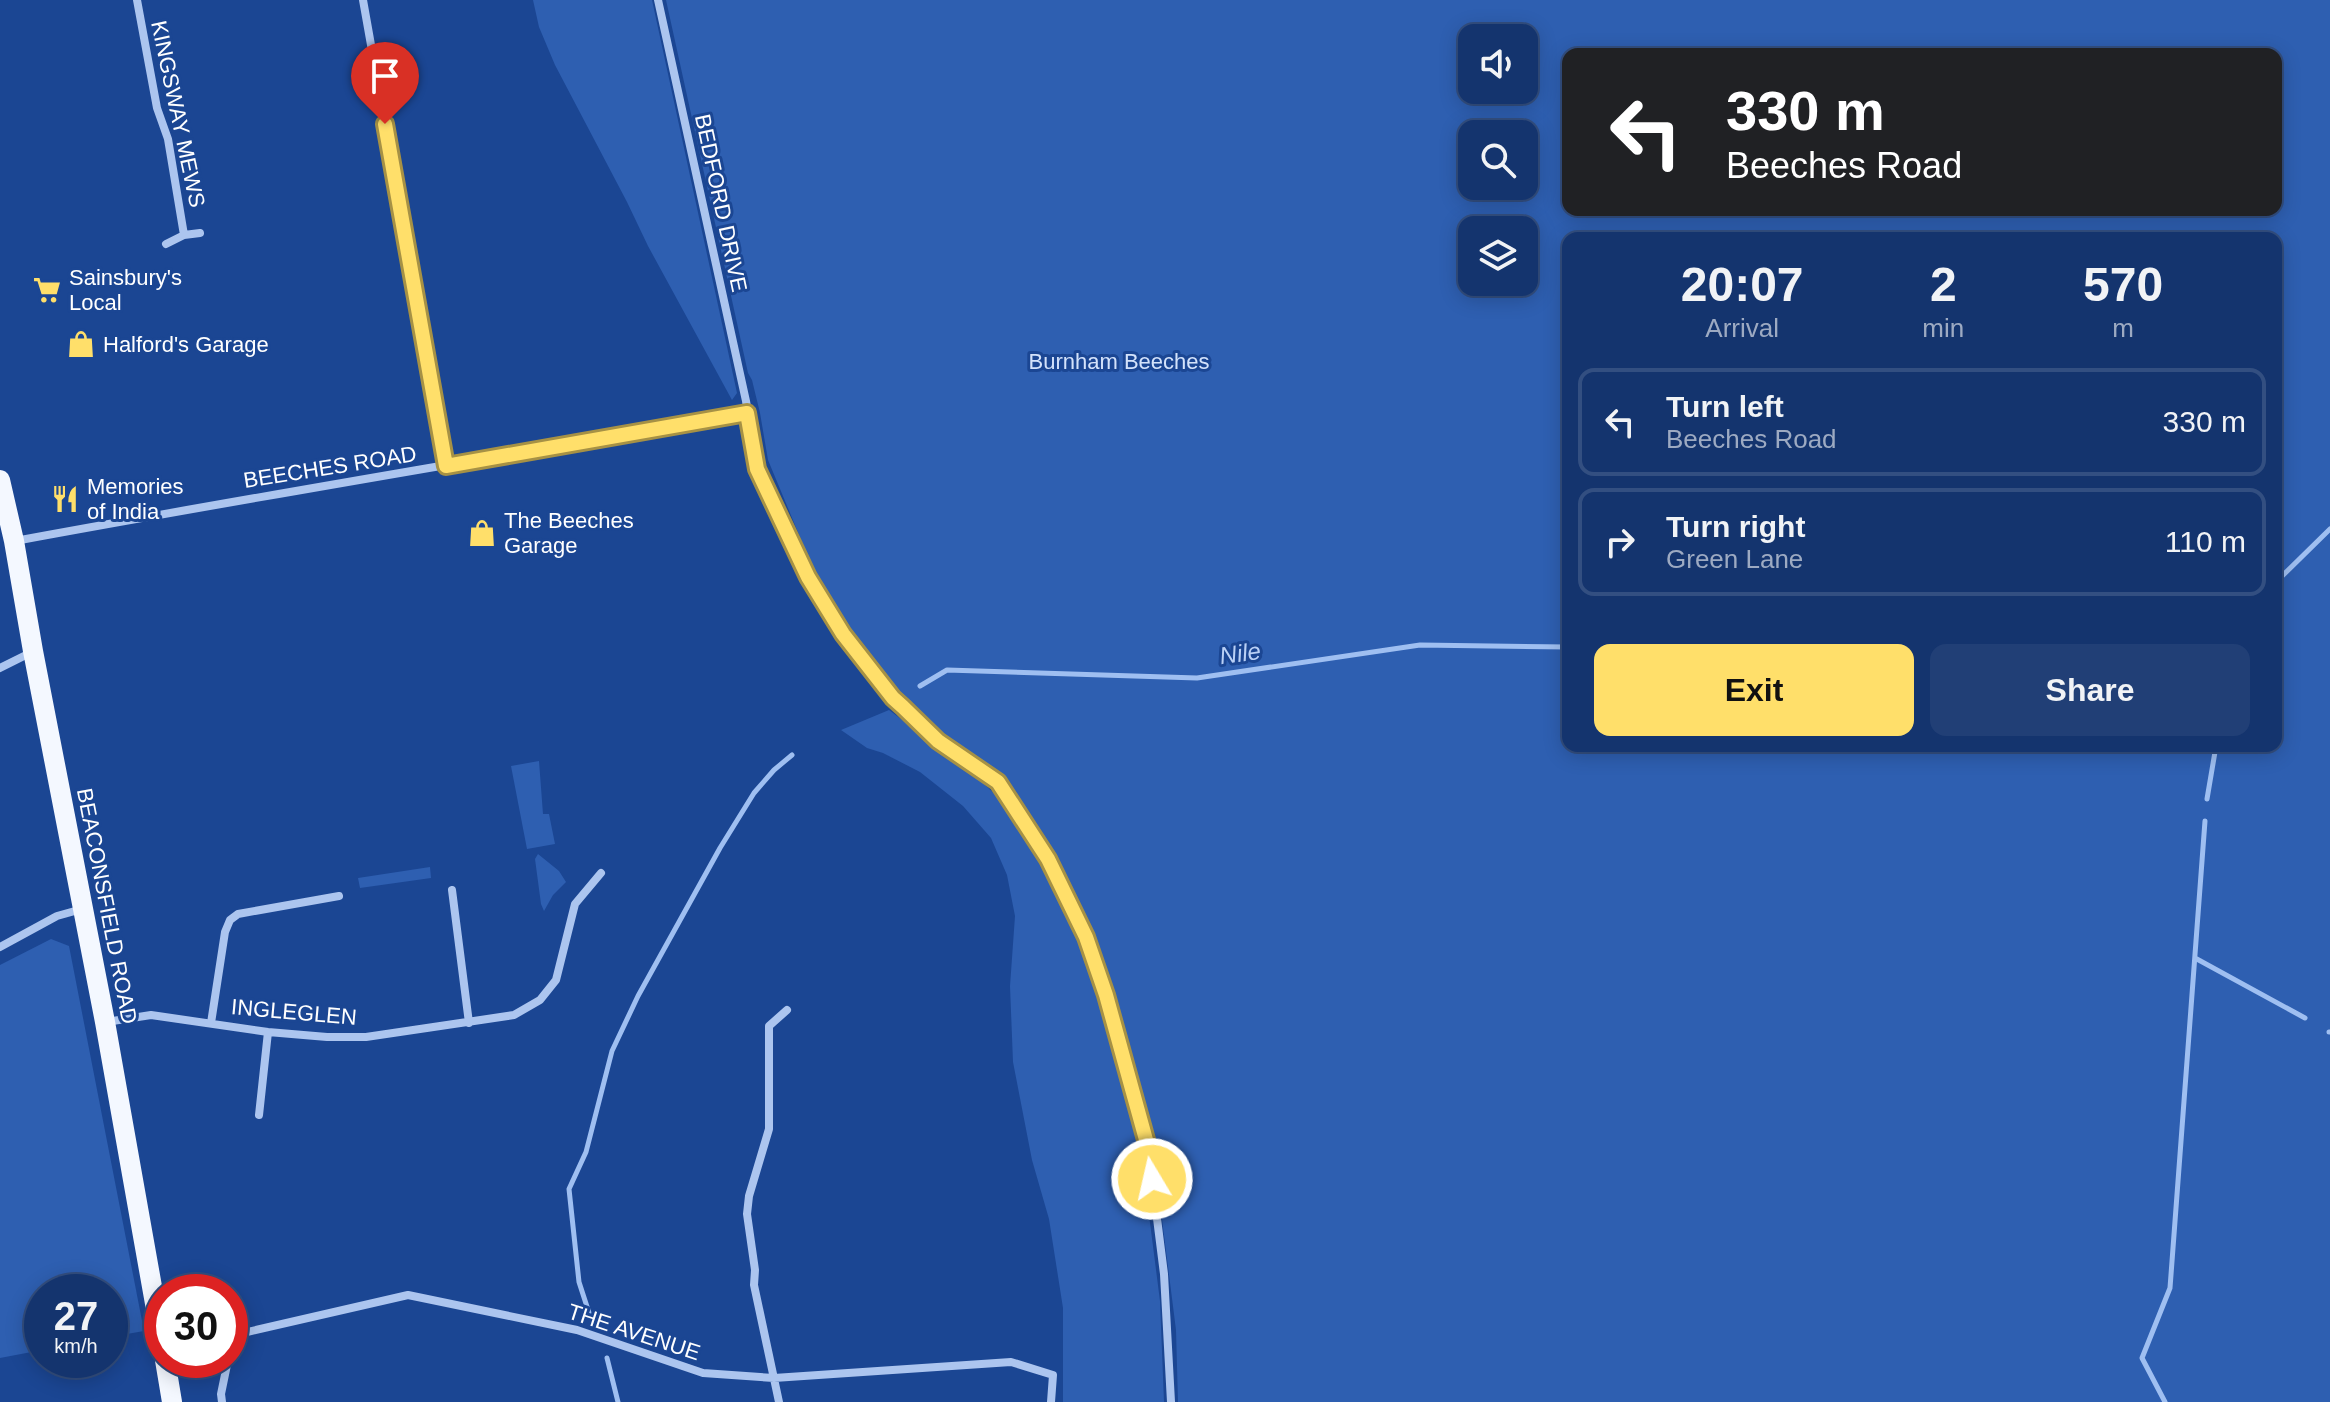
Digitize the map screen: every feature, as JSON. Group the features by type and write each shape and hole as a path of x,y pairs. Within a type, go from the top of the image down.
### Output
{"main road":[{"name":"BEACONSFIELD ROAD","path":"0,485 14,541 150,1274"},
{"path":"168,1378 172,1402"}],"street":[{"name":"KINGSWAY MEWS","path":"137,0 157,108 168,139 184,235"},
{"path":"363,0 446,466"},
{"name":"BEDFORD DRIVE","path":"658,0 757,469 808,577 843,634 893,698 938,741 998,782 1048,859 1086,937 1106,995 1148,1147 1164,1274 1171,1402"},
{"name":"KINGSWAY MEWS","path":"166,244 184,235 200,233"},
{"name":"BEECHES ROAD","path":"14,541 189,508 747,413"},
{"path":"0,668 33,651"},
{"name":"INGLEGLEN","path":"105,1022 151,1015 268,1032 366,1037 514,1015 540,1000 556,980 575,904 601,873"},
{"path":"452,890 469,1023"},
{"name":"INGLEGLEN","path":"211,1023 225,932 230,920 238,914 339,896"},
{"path":"0,947 57,916 82,909"},
{"path":"779,1402 754,1285 755,1270 747,1214 749,1196 769,1129 769,1026 787,1010"},
{"path":"259,1115 268,1032"},
{"name":"THE AVENUE","path":"248,1332 408,1295 577,1330 703,1373 774,1378 1011,1362 1053,1375 1051,1402"},
{"path":"222,1402 224,1378"}],"green space":[{"path":"533,0 652,0 737,393 732,400 555,65 539,27"},
{"name":"Burnham Beeches","path":"666,0 2330,0 2330,1402 1178,1402 1176,1330 1153,1148 1119,1007 1098,944 1061,869 995,769 936,731 899,696 841,622 812,566 768,460 760,413 748,373"},
{"path":"889,710 969,770 1014,812 1043,861 1092,971 1126,1086 1143,1168 1160,1301 1164,1402 1063,1402 1063,1308 1049,1219 1032,1160 1013,1062 1010,986 1015,916 1007,875 991,838 963,806 920,772 867,748 841,730"},
{"path":"539,761 543,814 549,814 555,844 527,849 511,766"},
{"path":"538,854 559,871 566,882 553,895 544,911 535,859"},
{"path":"430,867 431,878 360,888 358,878"},
{"path":"51,939 69,946 144,1331 128,1334 128,1274 24,1274 24,1353 0,1358 0,965"}],"waterway":[{"path":"2282,576 2330,529"},
{"name":"Nile","path":"920,686 947,670 1197,678 1420,645 1562,647"},
{"path":"2207,799 2215,752"},
{"path":"591,1319 579,1282 569,1189 586,1152 612,1051 638,996 720,848 754,793 792,755"},
{"path":"2165,1402 2142,1358 2170,1288 2205,821"},
{"path":"2195,958 2305,1018"},
{"path":"607,1358 618,1402"}],"place":[{"name":"Sainsbury's Local","path":"47,290"},
{"name":"Halford's Garage","path":"81,344"},
{"name":"Memories of India","path":"65,499"},
{"name":"The Beeches Garage","path":"482,533"}],"route":[{"path":"385,124 446,466 747,413 757,469 808,577 843,634 893,698 938,741 998,782 1048,859 1086,937 1106,995 1148,1147 1152,1179"}]}
